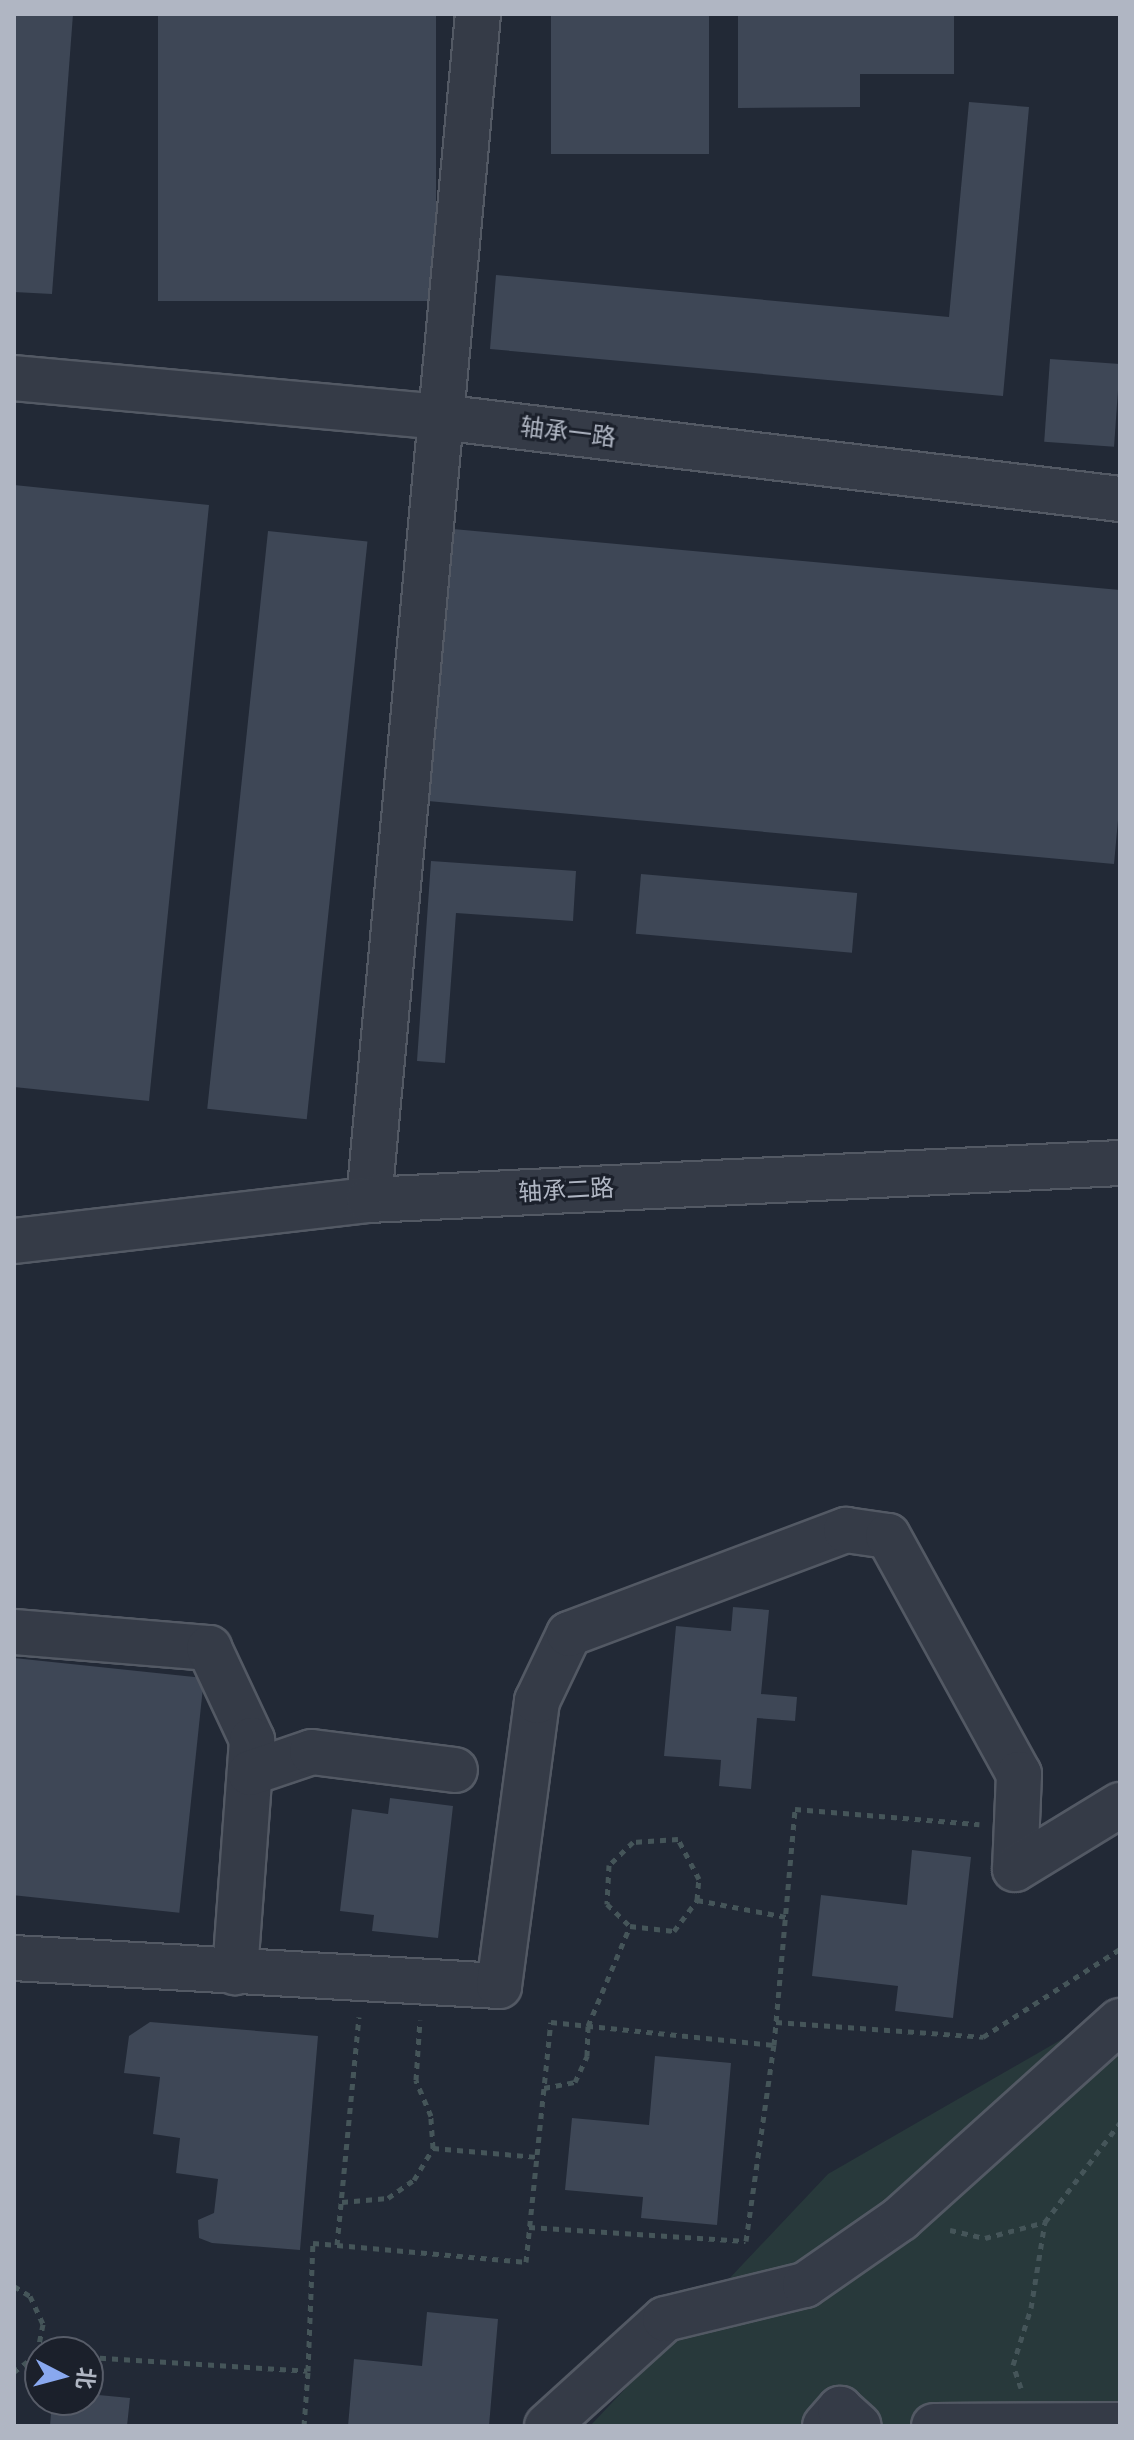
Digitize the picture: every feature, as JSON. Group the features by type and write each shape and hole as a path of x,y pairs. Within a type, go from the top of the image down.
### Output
{"street":[{"path":"369,1200 478,14"},
{"name":"轴承一路","path":"14,378 440,417 1120,499"},
{"name":"轴承二路","path":"14,1241 369,1200 1120,1163"},
{"path":"14,1958 499,1986 537,1701 569,1634 846,1530 888,1536 1019,1774 1015,1869 1120,1805"},
{"path":"14,1632 209,1648 252,1740 235,1972"},
{"path":"250,1773 312,1752 455,1770"},
{"path":"547,2426 665,2319 805,2285 900,2219 1120,2021"},
{"path":"825,2426 840,2409 859,2426"},
{"path":"934,2426 1120,2425"}],"path":[{"path":"529,2227 746,2241 774,2045 795,1809 1017,1826"},
{"path":"678,1839 699,1879 697,1900 674,1931 630,1926 607,1904 609,1865 633,1842 678,1839"},
{"path":"697,1900 786,1917"},
{"path":"544,2088 575,2082 587,2056 588,2026 630,1926"},
{"path":"776,2022 983,2037 1120,1949"},
{"path":"337,2245 362,1979"},
{"path":"341,2202 388,2198 414,2180 433,2148 431,2116 416,2080 425,1983"},
{"path":"304,2426 313,2243 526,2262 551,2022 774,2045"},
{"path":"1032,2425 1013,2365 1031,2308 1045,2222 1120,2123"},
{"path":"433,2148 537,2157"},
{"path":"900,2219 985,2238 1045,2222"},
{"path":"14,2286 30,2296 39,2309 43,2324 41,2336"},
{"path":"104,2358 308,2371"}],"shaded area":[{"path":"1120,2001 1120,2426 590,2426 828,2174 1104,2015"}],"building":[{"path":"14,14 73,14 52,294 14,292"},
{"path":"158,14 436,14 436,301 158,301"},
{"path":"551,14 709,14 709,154 551,154"},
{"path":"738,14 954,14 954,74 860,74 860,107 738,108"},
{"path":"969,102 1029,107 1003,396 490,349 496,275 949,317"},
{"path":"1050,359 1120,364 1114,447 1044,442"},
{"path":"14,485 209,505 149,1101 14,1087"},
{"path":"453,529 1120,590 1120,798 1114,864 428,801"},
{"path":"268,531 367,541 307,1119 207,1109"},
{"path":"431,861 576,871 573,921 456,913 445,1063 417,1061"},
{"path":"641,874 857,893 852,953 636,934"},
{"path":"733,1607 769,1610 761,1694 797,1697 795,1721 757,1718 751,1789 719,1786 721,1760 664,1756 676,1626 731,1631"},
{"path":"14,1658 204,1678 179,1913 14,1895"},
{"path":"390,1798 453,1806 438,1938 372,1931 374,1915 340,1911 352,1809 388,1814"},
{"path":"912,1850 971,1857 953,2018 895,2011 898,1986 812,1976 821,1895 907,1905"},
{"path":"150,2022 318,2036 300,2250 212,2243 199,2238 198,2220 214,2213 218,2179 176,2173 180,2138 153,2134 160,2077 124,2073 129,2036"},
{"path":"655,2056 731,2063 717,2225 641,2218 643,2197 565,2190 572,2118 649,2125"},
{"path":"427,2312 498,2319 489,2426 348,2426 354,2359 422,2366"},
{"path":"104,2396 130,2398 127,2426 50,2426 51,2416 104,2416"}]}
